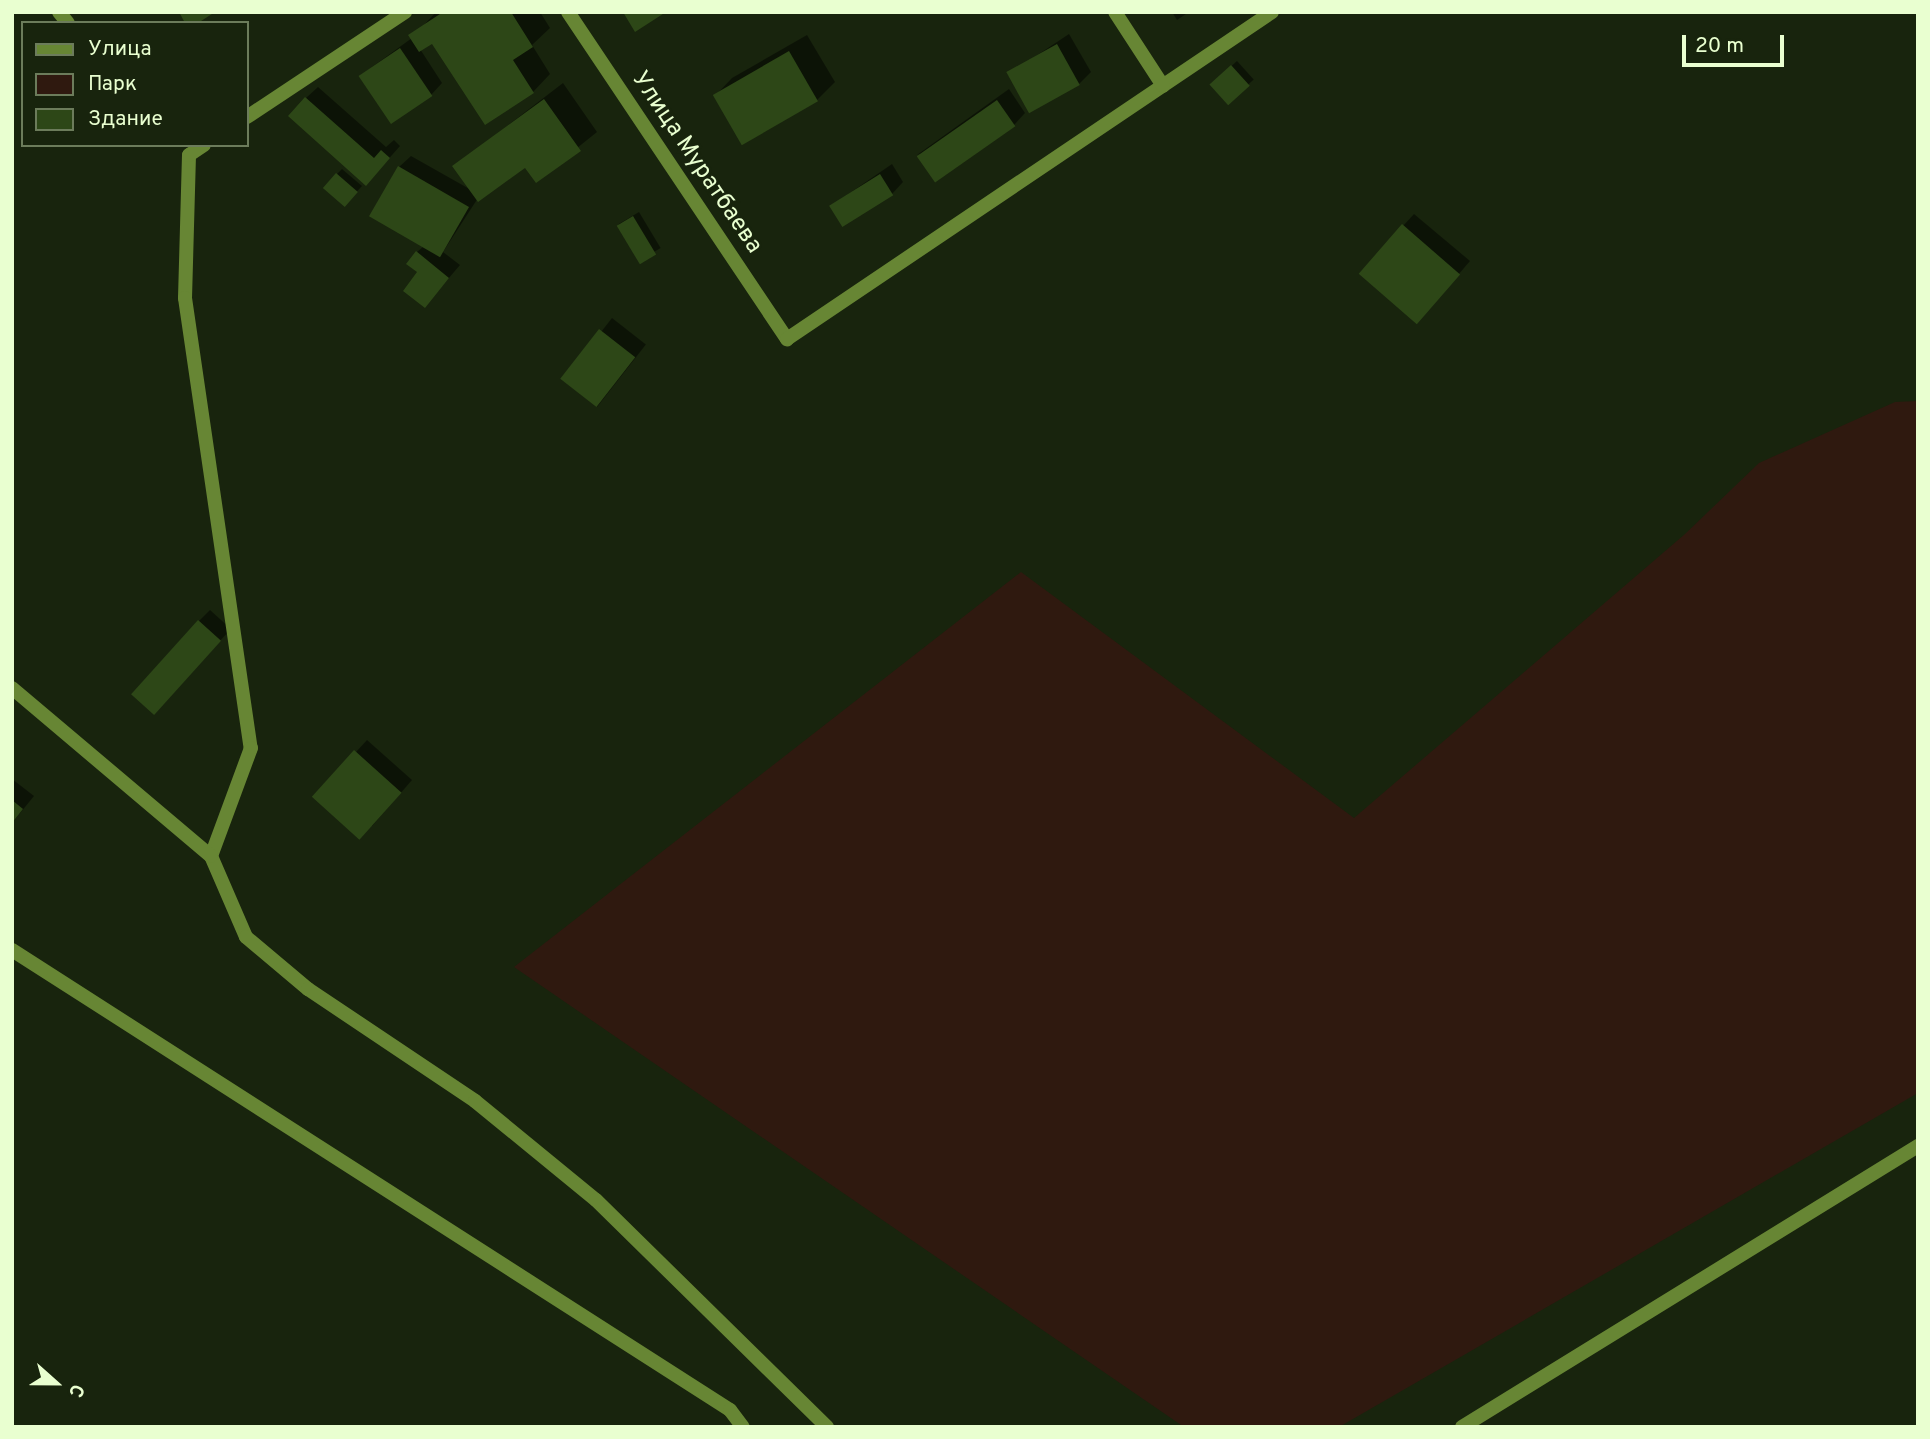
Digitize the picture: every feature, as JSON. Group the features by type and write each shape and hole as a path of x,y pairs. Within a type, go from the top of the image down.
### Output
{"street":[{"path":"248,116 405,12"},
{"name":"Улица Муратбаева","path":"568,12 787,339 1163,86"},
{"path":"1115,12 1163,86 1272,12"},
{"path":"184,150 185,298 251,748 211,856"},
{"path":"12,688 211,856 246,937 308,989 475,1101 596,1200 827,1427"},
{"path":"12,950 730,1410 743,1427"},
{"path":"1462,1427 1918,1146"}],"green space":[{"path":"1918,401 1918,1093 1339,1427 1184,1427 514,967 1021,572 1354,818 1685,534 1759,463 1895,402"}],"building":[{"path":"179,12 215,12 201,21 184,21"},
{"path":"443,12 511,12 533,47 513,60 534,93 485,125 432,44 419,52 408,35"},
{"path":"623,12 666,12 635,32"},
{"path":"1057,44 1080,85 1029,113 1006,72"},
{"path":"400,48 432,96 391,124 359,76"},
{"path":"789,51 818,101 742,145 713,95"},
{"path":"1231,65 1250,86 1228,105 1209,84"},
{"path":"305,97 374,158 381,150 390,158 366,186 288,116"},
{"path":"544,99 581,151 536,183 525,168 478,202 452,166"},
{"path":"997,100 1015,126 935,182 917,156"},
{"path":"398,166 469,207 440,257 369,216"},
{"path":"336,173 358,192 345,207 323,188"},
{"path":"880,174 893,195 842,227 829,206"},
{"path":"633,216 656,255 640,264 617,226"},
{"path":"1402,224 1460,275 1417,324 1359,274"},
{"path":"416,251 449,278 425,308 403,291 417,272 406,264"},
{"path":"599,329 635,357 596,407 560,379"},
{"path":"198,620 221,641 154,715 131,694"},
{"path":"354,750 402,793 359,840 312,797"},
{"path":"12,800 23,809 12,823"}]}
